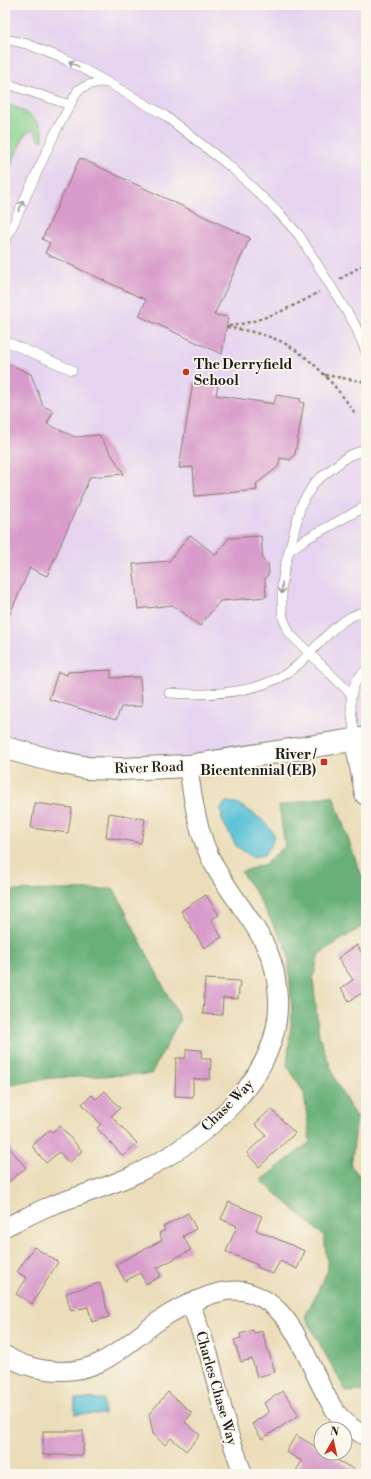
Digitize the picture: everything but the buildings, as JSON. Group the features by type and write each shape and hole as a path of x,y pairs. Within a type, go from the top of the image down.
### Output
{"street":[{"name":"River Road","path":"5,748 87,768 122,769 188,766 361,739"},
{"path":"361,739 366,794"},
{"name":"Chase Way","path":"5,1227 45,1208 129,1177 179,1150 214,1123 243,1094 266,1060 278,1020 279,999 276,978 270,957 262,939 214,866 205,845 198,823 188,766"},
{"path":"5,1355 15,1361 34,1368 55,1371 75,1371 95,1366 112,1357 158,1321 190,1302 221,1290 243,1291 265,1299 282,1314 304,1349 320,1386 336,1412 366,1437"},
{"name":"Charles Chase Way","path":"190,1302 209,1355 229,1434 243,1474"}],"lane":[{"path":"5,39 27,44 69,61 108,83 164,115 232,168 278,211 299,235 355,325 366,352"},
{"path":"5,242 55,134 78,90 88,85 100,82 108,83"},
{"path":"5,83 70,105"},
{"path":"5,341 72,370"},
{"path":"351,694 290,634 282,608 282,585 284,570 301,505 315,482 348,456 366,449"},
{"path":"290,550 304,540 366,506"},
{"path":"169,693 188,694 215,692 258,686 273,680 288,672 348,618 366,611"},
{"path":"361,739 351,708 351,694 360,675 366,670"}],"path":[{"path":"356,415 325,375 313,364 283,342 263,335 227,327 253,322 294,305 313,296 330,284 366,263"},
{"path":"325,375 366,382"}],"shaded area":[{"name":"The Derryfield School","path":"5,5 366,5 366,738 122,769 5,748"}],"green space":[{"path":"5,104 18,108 31,116 36,121 43,133 43,140 40,141 33,130 25,134 5,178"},
{"path":"333,795 357,864 366,885 366,924 319,954 313,978 319,1036 337,1084 357,1119 351,1166 366,1183 366,1391 346,1392 305,1317 328,1270 324,1236 261,1180 310,1142 304,1093 287,1065 292,1014 288,951 255,892 241,872 265,864 285,846 279,806"},
{"path":"114,889 180,1019 151,1074 51,1078 5,1086 5,891"}],"water":[{"path":"226,802 236,803 251,812 265,822 272,831 274,836 271,846 264,855 252,857 236,846 222,820 221,807"},
{"path":"75,1399 104,1399 104,1414 75,1414"}],"place":[{"name":"The Derryfield School","path":"186,372"},
{"name":"River / Bicentennial (EB)","path":"324,762"}]}
